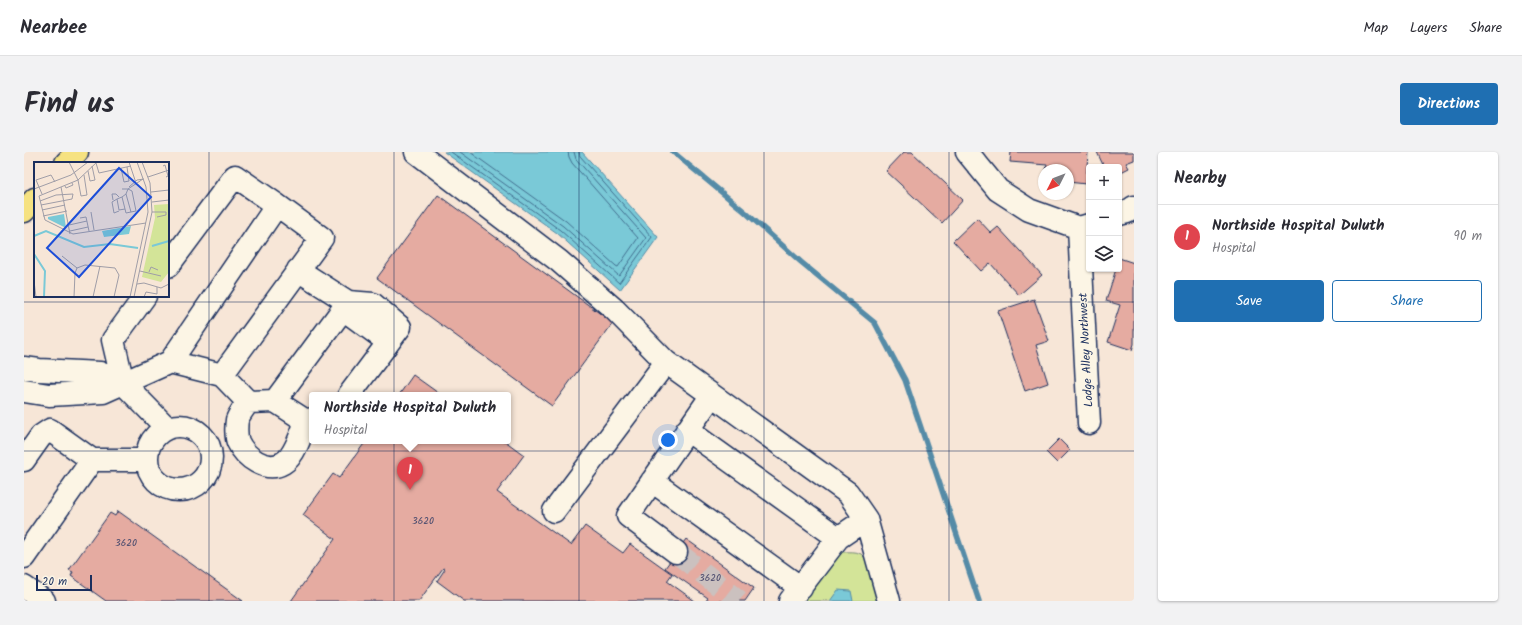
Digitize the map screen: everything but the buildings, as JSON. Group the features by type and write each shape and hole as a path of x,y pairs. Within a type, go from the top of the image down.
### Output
{"highway":[{"path":"67,162 77,152"},
{"path":"24,211 34,200"}],"street":[{"path":"416,152 559,261 615,310 666,362 848,493 866,519 889,601"},
{"path":"967,152 998,190 1030,210 1084,227"},
{"path":"169,265 235,176 322,238 222,375"},
{"path":"24,391 49,395 103,392 170,362 277,205"},
{"path":"1122,213 1127,212 1134,207"},
{"name":"Lodge Alley Northwest","path":"1084,227 1089,423"},
{"path":"298,270 345,306 388,342 351,392"},
{"path":"123,383 113,340 144,297"},
{"path":"275,402 345,306"},
{"path":"170,362 222,375 248,402 275,402 309,420 297,446 283,463 270,467 256,462 245,453 237,440 237,420 248,402"},
{"path":"554,512 666,362"},
{"path":"24,368 100,373 123,383 167,428"},
{"path":"676,552 628,516 712,395"},
{"path":"179,426 190,429 201,435 208,445 211,456 209,468 203,479 193,487 181,490 169,488 158,482 150,472 147,460 149,447 156,436 167,428 179,426"},
{"path":"24,460 41,436 50,430 92,460 147,460"},
{"path":"687,430 838,538"},
{"path":"24,557 92,460"},
{"path":"652,481 795,594 838,538 866,519"},
{"path":"24,587 44,601"}],"green space":[{"path":"842,552 856,552 861,554 864,558 870,569 878,601 801,601 830,562"}],"water":[{"path":"444,152 582,152 658,237 620,290 557,233"},
{"path":"838,590 851,591 853,601 830,601"}],"waterway":[{"path":"673,152 744,211 801,262 875,323 905,380 979,601"}],"tunnel":[{"path":"676,552 739,601"}],"place":[{"name":"Northside Hospital Duluth","path":"410,490"}]}
